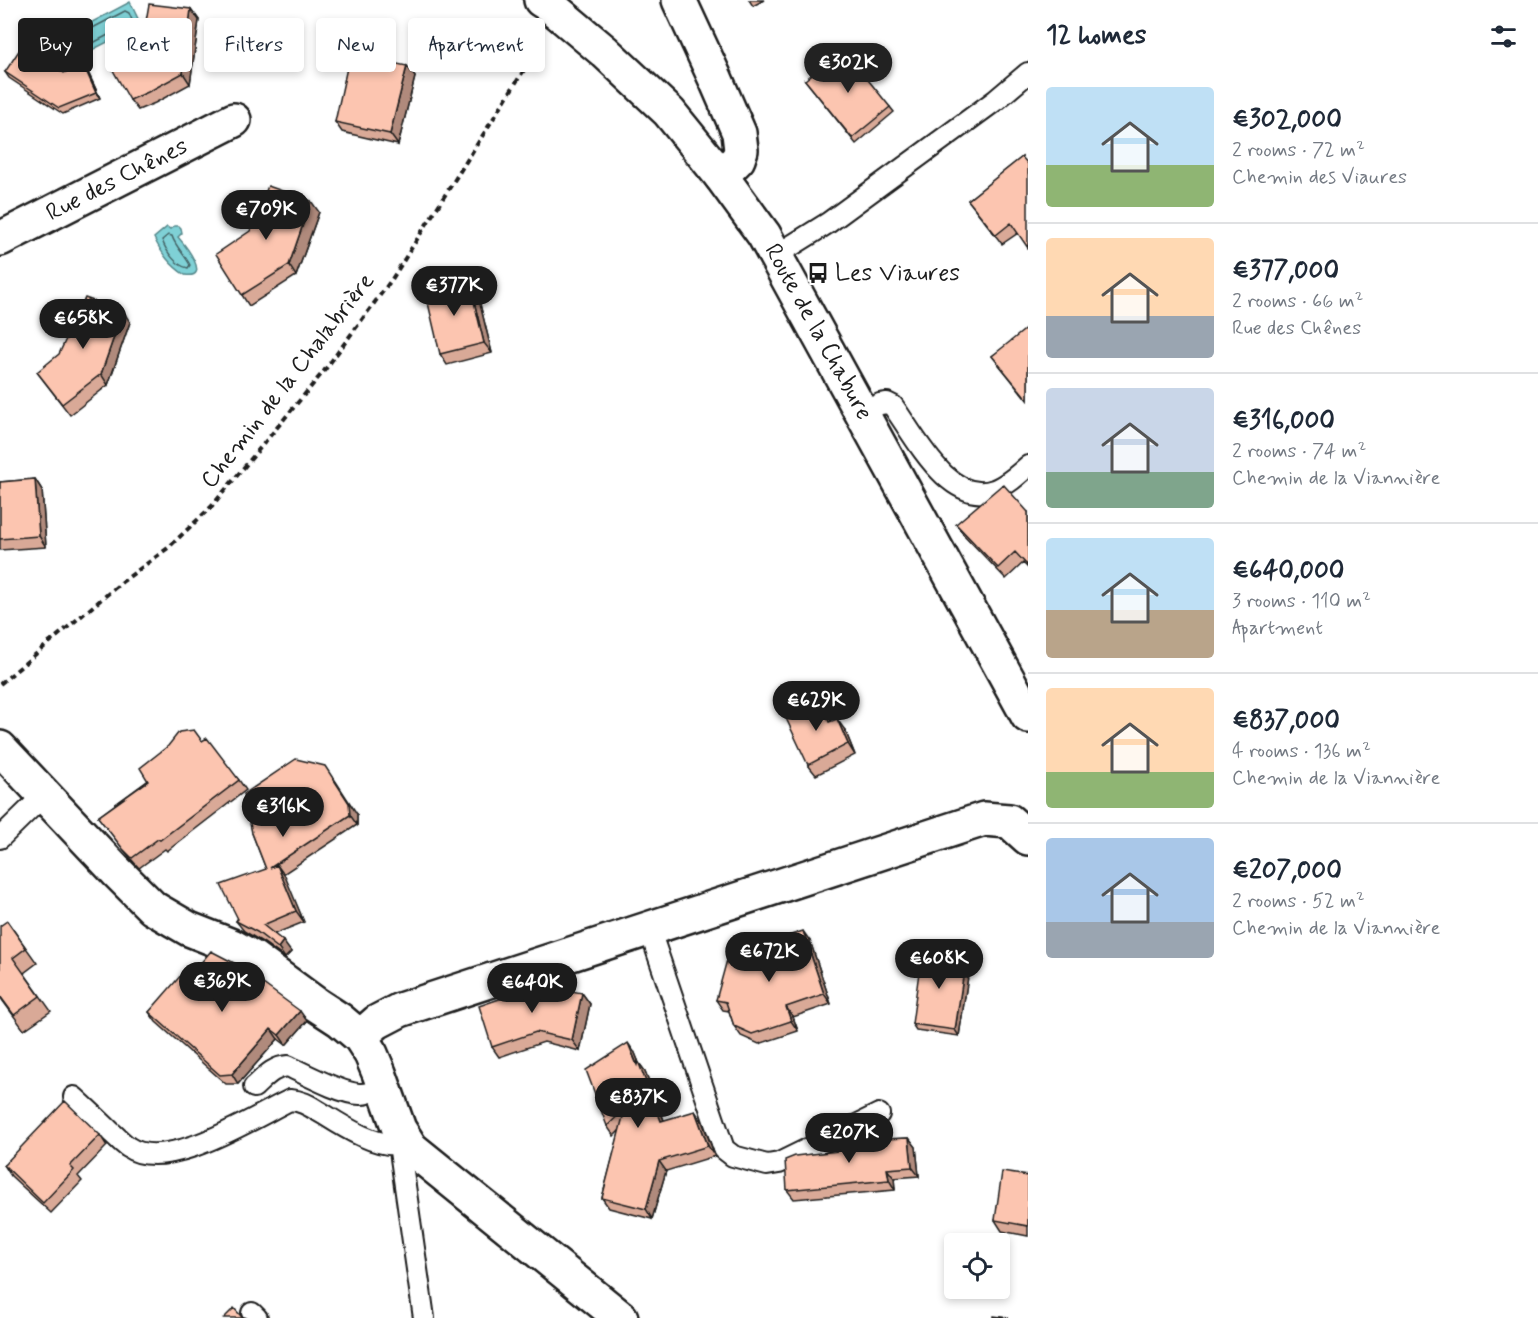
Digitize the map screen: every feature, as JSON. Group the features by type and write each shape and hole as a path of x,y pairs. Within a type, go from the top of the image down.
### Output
{"street":[{"path":"679,0 739,134 741,150 738,159 721,176"},
{"name":"Route de la Chabure","path":"552,8 605,52 669,112 721,176 764,236 1028,716"},
{"name":"Rue des Chênes","path":"0,239 234,120"},
{"path":"0,748 153,908 189,929 232,946 253,958 360,1036 371,1054 403,1142 612,1315"},
{"path":"360,1036 377,1022 400,1010 984,819 1009,821 1028,838"}],"lane":[{"path":"776,256 828,223 996,100 1028,73"},
{"path":"862,413 887,402 893,406 936,467 955,485 965,490 981,493 993,491 1006,485 1028,466"},
{"path":"0,838 44,795"},
{"path":"649,928 724,1149 733,1156 767,1165 779,1162 879,1114"},
{"path":"254,1087 270,1072 279,1067 288,1066 345,1092 359,1095 384,1087"},
{"path":"74,1097 129,1149 145,1154 168,1153 196,1146 227,1133 290,1100 300,1101 339,1124 369,1138 396,1145 403,1142"},
{"path":"403,1142 400,1150 424,1318"}],"path":[{"name":"Chemin de la Chalabrière","path":"0,684 122,582 168,548 211,507 324,371 392,279 540,45 552,8"}],"water":[{"path":"130,2 138,18 105,18 105,43 93,49 93,22"},
{"path":"174,226 181,228 182,233 178,237 194,260 196,272 193,275 185,275 175,267 163,254 154,238 167,227 170,229"}],"building":[{"path":"149,4 191,9 190,18 147,18"},
{"path":"843,49 890,107 852,138 805,80"},
{"path":"18,52 18,72 87,72 96,93 59,108 5,72"},
{"path":"396,64 407,66 390,134 335,122 346,72 396,72"},
{"path":"114,72 183,72 148,92 130,100"},
{"path":"1022,157 1028,164 1028,248 1011,223 996,235 968,200"},
{"path":"268,186 311,201 289,265 242,295 216,254 250,231"},
{"path":"469,281 484,343 440,354 425,290"},
{"path":"85,298 123,311 101,374 62,404 37,372 59,354"},
{"path":"1027,328 1028,330 1028,400 992,356"},
{"path":"35,479 39,536 0,539 0,482"},
{"path":"1003,484 1028,512 1028,566 1015,552 998,568 956,524"},
{"path":"819,700 829,722 837,719 848,744 808,765 785,716"},
{"path":"194,730 202,741 207,738 239,780 160,840 158,839 132,858 98,817 148,781 140,768 168,746 179,732"},
{"path":"296,759 325,766 349,803 350,815 270,868 277,865 296,911 263,925 283,941 278,948 257,932 236,921 238,919 221,885 266,869 252,833 244,794"},
{"path":"7,921 26,948 13,958 40,996 14,1015 0,996 0,926"},
{"path":"803,931 824,994 786,1007 791,1021 752,1034 734,1026 726,1002 716,1000 728,956"},
{"path":"922,950 966,957 955,1030 912,1024"},
{"path":"211,951 236,964 300,1011 279,1035 271,1029 232,1074 220,1075 149,1012 182,974 187,979"},
{"path":"521,981 582,993 572,1040 536,1032 492,1047 479,1006 520,992"},
{"path":"628,1043 637,1065 638,1061 661,1121 695,1111 708,1146 659,1161 646,1209 602,1198 625,1109 607,1126 586,1070"},
{"path":"65,1101 100,1135 70,1166 74,1170 43,1203 4,1165"},
{"path":"884,1137 885,1139 909,1138 912,1167 887,1169 889,1180 787,1190 785,1160 795,1156 837,1151 836,1142"},
{"path":"1002,1172 1028,1176 1028,1226 995,1220"},
{"path":"234,1308 241,1316 247,1318 224,1318"}],"place":[{"name":"Les Viaures","path":"818,273"}]}
